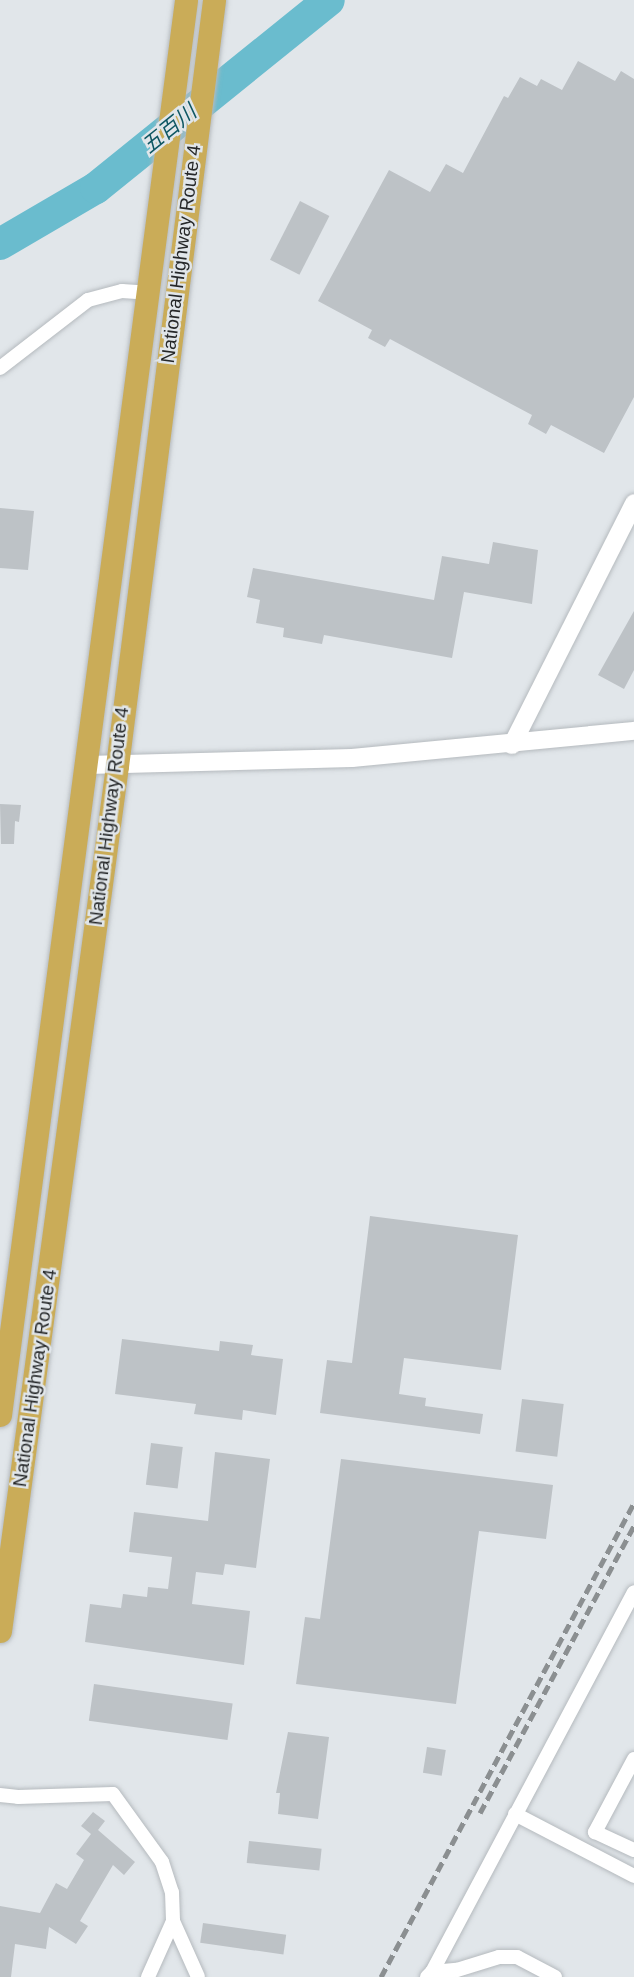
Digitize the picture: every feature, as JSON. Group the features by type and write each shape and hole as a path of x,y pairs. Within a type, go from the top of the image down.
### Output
{"highway":[{"name":"National Highway Route 4","path":"0,1413 186,0"},
{"name":"National Highway Route 4","path":"0,1631 117,766 214,0"}],"street":[{"path":"0,368 88,300 122,291 148,293"},
{"path":"512,745 634,503"},
{"path":"87,765 352,758 634,732"},
{"path":"429,1974 634,1592"},
{"path":"585,1851 634,1759"},
{"path":"0,1794 18,1797 113,1794 162,1862 172,1892 173,1921 198,1977"},
{"path":"515,1814 634,1876"},
{"path":"595,1832 634,1850"},
{"path":"148,1977 173,1921"},
{"path":"429,1974 457,1970 499,1956 517,1957 555,1977"}],"building":[{"path":"578,61 615,81 621,71 634,79 634,397 604,453 551,425 546,434 528,424 532,415 390,339 385,347 368,338 372,330 318,301 389,170 430,192 446,164 463,173 504,96 508,98 520,77 537,86 541,79 562,90"},
{"path":"300,201 329,216 299,275 270,260"},
{"path":"0,508 34,511 28,570 0,568"},
{"path":"493,542 538,550 532,604 464,592 452,658 324,635 322,644 283,637 284,628 256,623 260,600 247,597 253,568 434,600 442,556 489,564"},
{"path":"634,611 634,670 624,689 598,675"},
{"path":"0,804 21,805 19,822 15,821 14,844 1,844"},
{"path":"370,1216 518,1235 501,1370 404,1358 399,1394 426,1398 425,1406 483,1414 480,1434 320,1413 327,1360 352,1363"},
{"path":"122,1339 219,1351 220,1341 253,1345 251,1355 283,1359 276,1415 243,1410 242,1420 194,1414 196,1404 115,1394"},
{"path":"522,1399 564,1404 557,1457 516,1452"},
{"path":"151,1443 183,1447 178,1489 146,1485"},
{"path":"215,1452 270,1459 256,1568 225,1564 223,1575 196,1572 192,1604 250,1611 244,1665 85,1642 90,1604 121,1608 123,1594 147,1597 148,1587 168,1589 172,1557 129,1552 134,1512 208,1521"},
{"path":"341,1459 553,1485 546,1539 479,1531 456,1704 296,1684 305,1617 320,1619"},
{"path":"94,1684 233,1703 227,1740 89,1721"},
{"path":"288,1732 329,1737 318,1819 278,1814 280,1793 276,1793"},
{"path":"427,1747 446,1750 442,1776 423,1773"},
{"path":"93,1812 105,1821 98,1830 135,1862 124,1875 113,1865 80,1921 88,1926 76,1944 49,1927 46,1949 15,1944 11,1977 0,1977 0,1906 40,1913 56,1883 67,1889 84,1860 76,1854 91,1834 81,1826"},
{"path":"249,1841 322,1849 319,1871 247,1863"},
{"path":"203,1923 286,1935 283,1954 200,1943"}],"waterway":[{"name":"五百川","path":"0,244 96,188 329,0"}],"railway":[{"path":"381,1977 634,1503"},
{"path":"480,1813 634,1526"}]}
